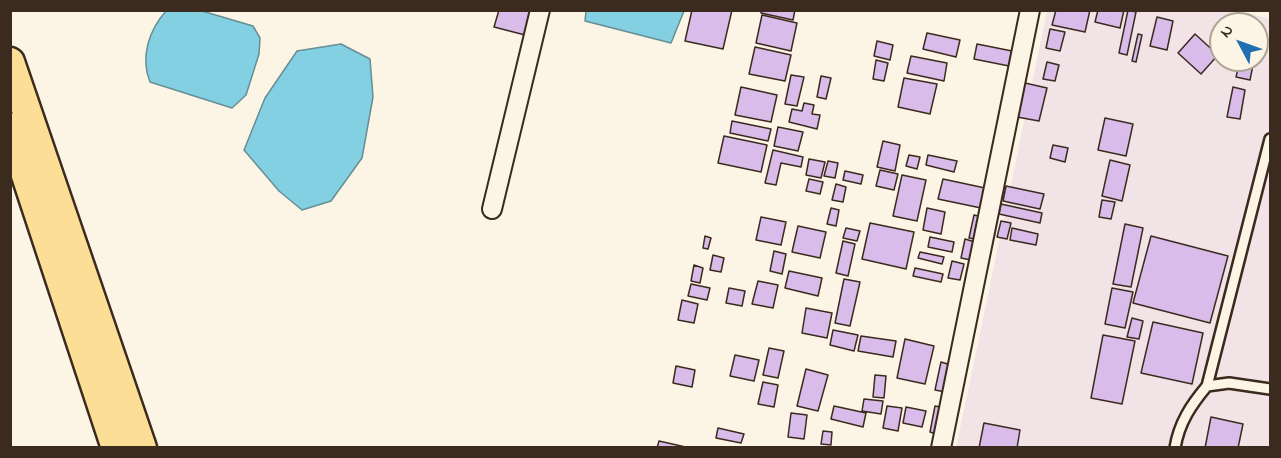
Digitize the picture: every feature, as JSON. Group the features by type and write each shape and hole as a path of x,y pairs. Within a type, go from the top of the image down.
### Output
{"main road":[{"path":"10,62 142,447"},
{"path":"10,127 116,447"}],"street":[{"path":"492,209 540,10"},
{"path":"940,447 1030,10"}],"lane":[{"path":"1174,447 1186,414 1207,386 1270,139"},
{"path":"1207,386 1229,383 1270,389"}],"shaded area":[{"path":"1237,10 1244,12 1209,12 1209,72 1269,72 1270,19 1270,447 956,448 1047,11"}],"water":[{"path":"586,10 684,11 671,43 585,21"},
{"path":"166,11 202,11 253,26 260,38 259,54 246,95 232,108 150,82 146,63 148,44 155,27"},
{"path":"341,44 370,59 373,97 362,158 331,201 302,210 279,191 244,150 265,98 297,51"}],"building":[{"path":"499,10 531,10 525,35 494,27"},
{"path":"692,10 732,10 723,49 685,41"},
{"path":"761,10 795,10 793,20 761,13"},
{"path":"1056,10 1090,10 1085,32 1052,25"},
{"path":"1098,10 1124,10 1120,28 1095,22"},
{"path":"1128,10 1136,12 1127,55 1119,53"},
{"path":"762,15 797,23 791,51 756,43"},
{"path":"1157,17 1173,21 1167,50 1150,46"},
{"path":"1050,29 1065,32 1060,51 1046,48"},
{"path":"927,33 960,40 956,57 923,49"},
{"path":"1138,34 1142,35 1136,62 1132,61"},
{"path":"1195,34 1209,47 1209,65 1201,74 1178,53"},
{"path":"877,41 893,45 890,60 874,56"},
{"path":"977,44 1017,52 1014,67 974,59"},
{"path":"755,47 791,55 785,81 749,74"},
{"path":"911,56 947,63 944,81 907,73"},
{"path":"876,60 888,63 884,81 873,79"},
{"path":"1047,62 1059,65 1055,81 1043,79"},
{"path":"1237,72 1252,72 1250,80 1236,77"},
{"path":"791,75 804,77 797,106 785,104"},
{"path":"821,76 831,78 826,99 817,97"},
{"path":"904,78 937,84 930,114 898,107"},
{"path":"1025,83 1047,88 1039,121 1017,117"},
{"path":"741,87 777,95 771,122 735,115"},
{"path":"1233,87 1245,90 1240,119 1227,117"},
{"path":"804,103 814,105 812,114 820,115 817,129 789,122 792,109 802,111"},
{"path":"1105,118 1133,124 1126,156 1098,150"},
{"path":"732,121 771,129 768,141 730,133"},
{"path":"778,127 803,132 798,151 774,146"},
{"path":"724,136 767,145 761,172 718,163"},
{"path":"883,141 900,145 895,171 877,167"},
{"path":"1053,145 1068,148 1065,162 1050,158"},
{"path":"773,150 803,157 801,167 781,163 776,185 765,183"},
{"path":"909,155 920,157 917,169 906,166"},
{"path":"928,155 957,161 954,172 926,165"},
{"path":"809,159 825,162 821,178 806,175"},
{"path":"1110,160 1130,165 1122,201 1102,196"},
{"path":"828,161 838,163 835,178 824,176"},
{"path":"880,170 898,174 894,190 876,186"},
{"path":"845,171 863,175 861,184 843,180"},
{"path":"902,175 926,180 917,221 893,216"},
{"path":"809,179 823,182 820,194 806,191"},
{"path":"943,179 985,188 981,208 938,199"},
{"path":"836,184 846,187 843,202 832,200"},
{"path":"1006,186 1044,194 1040,209 1003,201"},
{"path":"1102,200 1115,202 1111,219 1099,217"},
{"path":"1001,204 1042,213 1040,223 999,214"},
{"path":"831,208 839,210 836,226 827,224"},
{"path":"927,208 945,212 941,234 923,230"},
{"path":"974,215 986,218 982,240 969,238"},
{"path":"761,217 786,222 781,245 756,240"},
{"path":"1001,221 1011,223 1007,239 997,237"},
{"path":"870,223 914,232 906,269 862,259"},
{"path":"1125,224 1143,228 1131,287 1113,284"},
{"path":"798,226 826,232 820,258 792,252"},
{"path":"846,228 860,231 857,241 843,238"},
{"path":"1012,228 1038,234 1036,245 1010,240"},
{"path":"705,236 711,238 708,249 703,248"},
{"path":"1151,236 1228,256 1210,323 1133,303"},
{"path":"930,237 954,242 952,252 928,247"},
{"path":"965,239 975,242 971,260 961,258"},
{"path":"843,241 855,244 848,276 836,273"},
{"path":"774,251 786,254 782,274 770,271"},
{"path":"920,252 944,257 942,264 918,258"},
{"path":"713,255 724,258 721,272 710,270"},
{"path":"952,261 964,264 960,280 948,278"},
{"path":"694,265 703,268 700,283 691,281"},
{"path":"915,268 943,274 941,282 913,276"},
{"path":"789,271 822,278 818,296 785,288"},
{"path":"844,279 860,282 850,326 835,323"},
{"path":"758,281 778,285 773,308 752,304"},
{"path":"691,284 710,288 707,300 688,296"},
{"path":"729,288 745,291 742,306 726,303"},
{"path":"1112,288 1133,292 1125,328 1105,324"},
{"path":"682,300 698,304 694,323 678,320"},
{"path":"806,308 832,313 827,338 802,333"},
{"path":"1132,318 1143,321 1139,339 1127,337"},
{"path":"1153,322 1203,333 1192,384 1141,373"},
{"path":"833,330 858,335 854,351 830,345"},
{"path":"1103,335 1135,341 1122,404 1091,398"},
{"path":"861,336 896,341 893,357 858,351"},
{"path":"905,339 934,346 925,384 897,378"},
{"path":"769,348 784,351 778,378 763,375"},
{"path":"735,355 759,360 754,381 730,376"},
{"path":"941,362 951,365 945,392 935,390"},
{"path":"676,366 695,370 692,387 673,383"},
{"path":"806,369 828,375 818,411 797,406"},
{"path":"875,375 886,376 884,398 873,397"},
{"path":"763,382 778,385 774,407 758,404"},
{"path":"864,399 883,401 881,414 862,411"},
{"path":"834,406 866,413 863,427 831,419"},
{"path":"887,406 902,408 898,431 883,428"},
{"path":"935,406 945,408 939,435 930,432"},
{"path":"906,407 926,411 922,427 903,423"},
{"path":"791,413 807,415 804,439 788,437"},
{"path":"1211,417 1243,424 1238,448 1205,448"},
{"path":"984,423 1020,430 1017,448 979,448"},
{"path":"718,428 744,434 741,443 716,438"},
{"path":"823,431 832,432 831,445 821,444"},
{"path":"659,441 690,448 657,448"}]}
